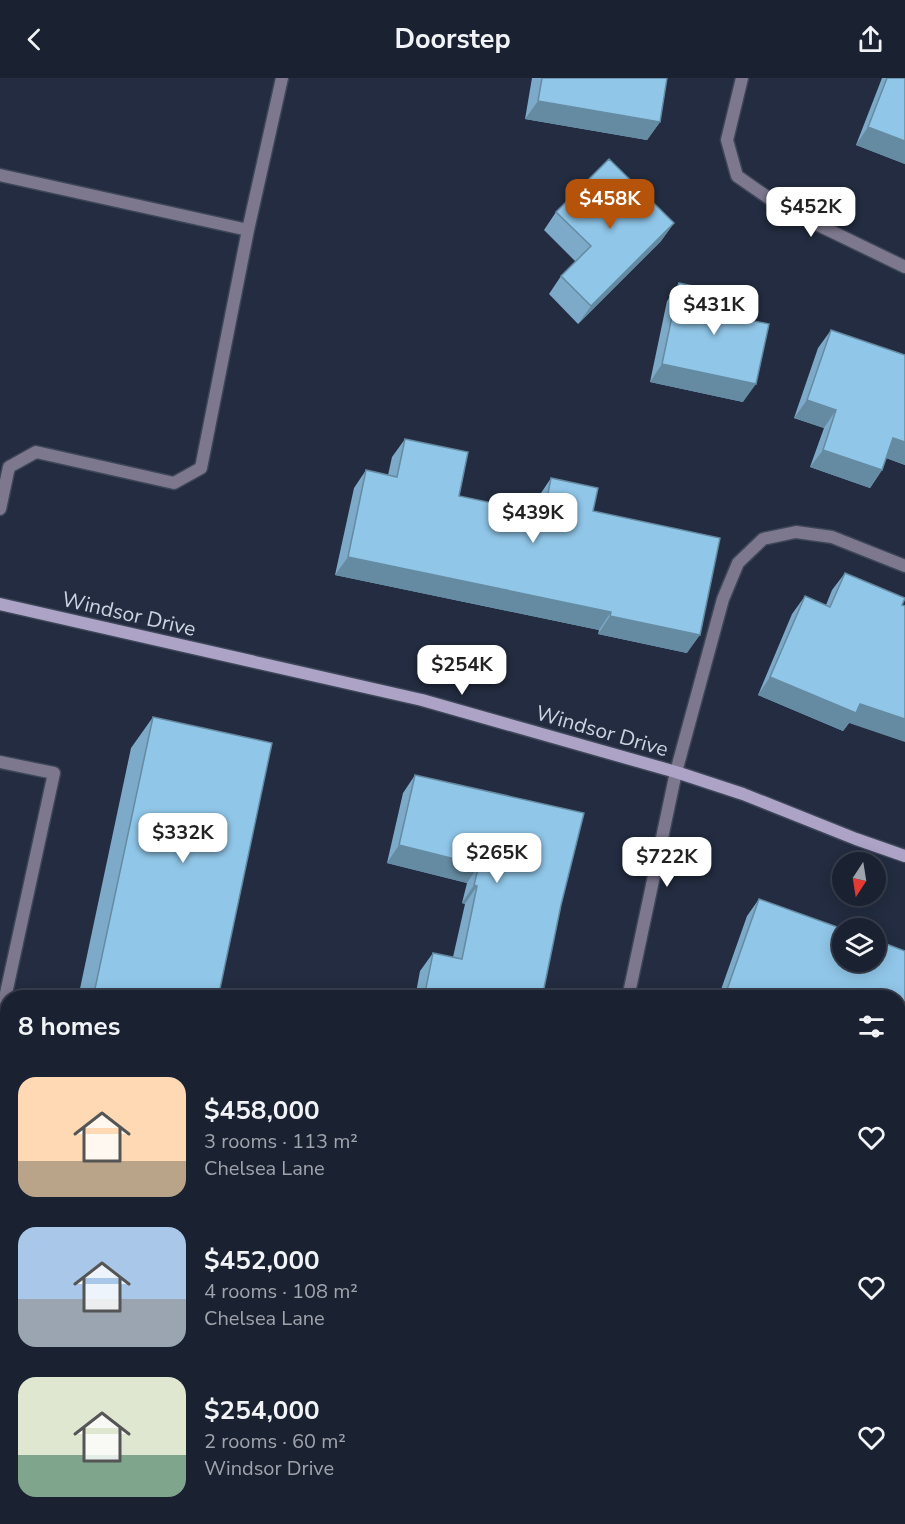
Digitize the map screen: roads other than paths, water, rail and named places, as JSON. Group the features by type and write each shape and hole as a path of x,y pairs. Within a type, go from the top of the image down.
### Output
{"street":[{"path":"0,509 9,467 36,452 174,483 201,468 248,230 282,78"},
{"path":"742,78 727,140 737,176 783,208 905,267"},
{"path":"0,175 248,230"},
{"path":"630,990 676,772 723,599 738,563 763,539 796,532 832,537 905,566"},
{"name":"Windsor Drive","path":"0,604 422,700 676,772 742,794 905,856"},
{"path":"0,762 54,773 7,990"}]}
